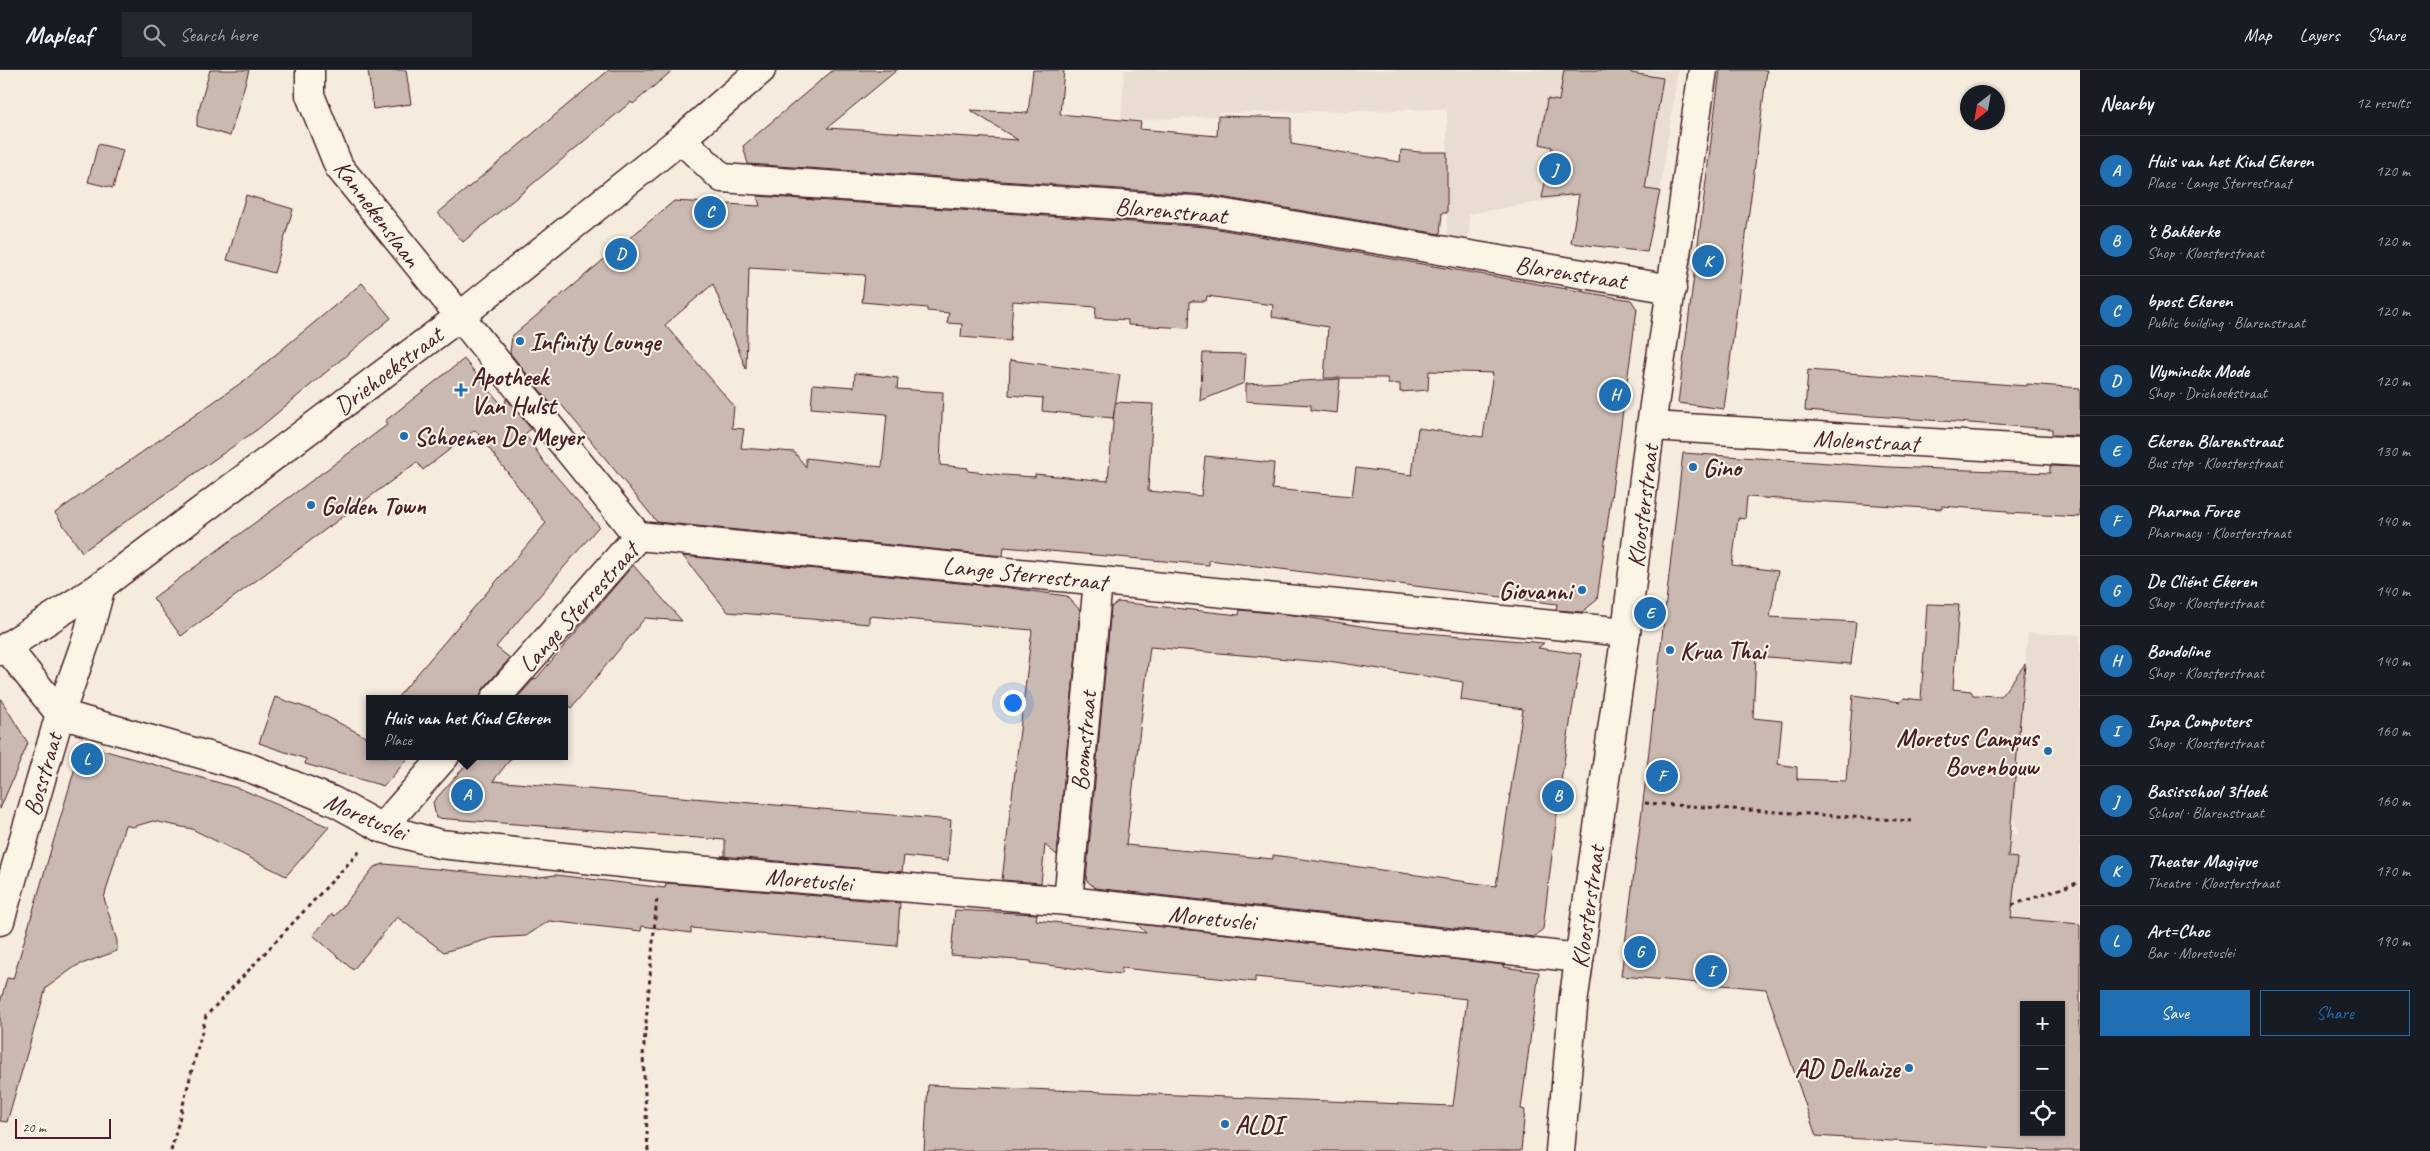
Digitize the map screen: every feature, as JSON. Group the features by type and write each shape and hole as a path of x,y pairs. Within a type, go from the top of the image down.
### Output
{"street":[{"name":"Kannekenslaan","path":"310,70 310,95 339,167 638,536"},
{"name":"Driehoekstraat","path":"3,649 101,586 460,317 682,138 761,70"},
{"name":"Kloosterstraat","path":"1560,1151 1579,958 1703,70"},
{"name":"Blarenstraat","path":"682,138 722,178 1208,211 1672,289"},
{"name":"Molenstraat","path":"1652,426 2080,452"},
{"name":"Lange Sterrestraat","path":"499,695 638,536 1626,632"},
{"name":"Boomstraat","path":"1068,901 1098,580"},
{"name":"Bosstraat","path":"0,921 60,714 88,638 101,586"},
{"name":"Bosstraat","path":"3,649 60,714"},
{"name":"Moretuslei","path":"60,714 250,768 333,801 382,828 440,844 660,867 1068,901 1579,958"},
{"path":"382,828 442,760"}],"path":[{"path":"1645,803 1912,821"},
{"path":"171,1151 206,1016 289,930 382,828"},
{"path":"648,1151 643,1056 660,867"},
{"path":"2012,905 2080,882"}],"shaded area":[{"path":"1124,70 1678,70 1660,191 1591,193 1469,214 1469,243 1447,241 1447,109 1218,113 1218,116 1121,121"},
{"name":"Moretus Campus Bovenbouw","path":"2028,633 2080,635 2080,970 1626,927 1642,808 2019,834 2011,813"}],"building":[{"path":"210,70 249,70 230,136 197,126 197,116"},
{"path":"368,70 406,70 411,104 373,109"},
{"path":"609,70 673,70 633,104 631,102 463,242 438,213"},
{"path":"833,70 897,70 827,128 1018,140 970,110 1028,113 1033,70 1064,70 1060,114 1141,122 1140,129 1217,136 1218,116 1291,118 1291,144 1400,162 1401,150 1447,152 1447,213 1442,213 1440,234 1209,195 748,164 743,146"},
{"path":"1564,70 1631,70 1631,73 1663,78 1645,189 1660,191 1647,252 1571,243 1579,194 1542,198 1552,147 1540,144 1547,99 1559,101"},
{"path":"1720,70 1767,70 1724,409 1678,403 1695,267 1706,261 1696,260"},
{"path":"98,144 123,150 113,188 88,182"},
{"path":"246,195 293,209 274,273 227,260"},
{"path":"757,196 1206,227 1631,300 1637,309 1597,600 1582,612 1556,610 1557,604 1209,560 1209,565 1004,547 1003,556 657,522 561,404 555,409 510,353 512,336 674,201 760,206","holes":["749,268 865,275 862,302 927,308 927,311 949,313 947,323 962,324 961,337 1010,341 1013,301 1096,307 1095,318 1128,320 1128,325 1189,328 1190,301 1206,301 1207,296 1273,305 1272,317 1328,327 1324,378 1387,378 1388,384 1400,384 1400,392 1428,390 1429,371 1493,373 1483,437 1418,428 1412,475 1356,468 1352,496 1272,489 1274,463 1205,456 1201,496 1148,491 1153,404 1115,402 1108,481 1035,474 1035,477 1003,475 968,471 968,468 940,465 943,392 897,389 898,378 855,373 854,387 813,384 811,408 887,414 882,467 806,458 806,467 794,452 741,448 744,429 732,428 734,406 665,325 713,284 746,369"]},
{"path":"362,283 391,318 258,429 82,552 55,513 245,380"},
{"path":"1203,353 1246,354 1244,383 1200,401"},
{"path":"464,359 505,409 506,398 531,429 525,434 544,462 599,526 496,647 510,658 483,689 481,695 399,695 546,523 475,430 423,470 417,462 181,636 153,598 387,425 385,421"},
{"path":"1010,360 1120,375 1113,418 1042,411 1043,398 1009,395"},
{"path":"1808,370 2027,386 2027,384 2080,388 2080,436 2052,435 2052,429 1805,411"},
{"path":"1340,379 1337,413 1311,410 1311,405 1246,401 1246,384"},
{"path":"1683,453 1888,467 2050,473 2050,466 2080,467 2080,517 2007,513 2007,511 1942,506 1942,509 1747,497 1745,519 1738,518 1732,565 1778,571 1770,617 1856,622 1851,664 1756,656 1753,718 1782,721 1778,764 1797,767 1797,779 1846,781 1853,695 1901,702 1904,698 1921,700 1927,604 1959,605 1953,689 1971,691 1973,695 2001,696 2025,664 2008,857 2017,858 2011,918 2080,924 2080,1151 2045,1151 1816,1136 1766,989 1621,976"},
{"path":"683,556 1010,588 1067,596 1080,610 1057,855 1045,845 1041,883 1002,880 1032,630 869,616 869,624 728,612"},
{"path":"633,565 682,621 645,618 571,708 568,706 568,695 520,695 536,679"},
{"path":"1118,602 1239,615 1240,610 1293,615 1379,629 1544,643 1538,648 1581,654 1561,781 1543,929 1534,937 1095,888 1086,880 1111,607","holes":["1150,647 1322,662 1322,660 1463,682 1461,700 1523,709 1496,886 1273,855 1273,859 1126,845"]},
{"path":"275,697 316,711 366,737 366,760 407,760 384,786 305,764 306,759 259,743"},
{"path":"0,698 28,743 0,809"},
{"path":"88,746 241,789 329,827 286,876 192,829 153,821 132,827 125,825 104,898 117,941 117,951 76,966 46,988 7,1122 0,1121 0,1003 7,978 13,979 80,751"},
{"path":"470,760 510,760 493,781 951,820 948,861 904,856 902,872 721,856 725,856 725,840 436,818 433,802"},
{"path":"384,864 530,878 556,875 665,888 666,883 900,903 897,946 691,928 691,933 642,926 641,931 549,921 526,936 492,938 444,952 397,917 353,970 313,935 332,914 335,916 374,867"},
{"path":"955,910 1037,914 1036,920 1146,933 1137,924 1504,965 1503,967 1539,972 1521,1109 1525,1110 1521,1151 924,1151 928,1085 1453,1106 1467,999 1255,977 1255,982 1122,968 1121,974 1031,963 1031,961 951,955"}],"place":[{"name":"Basisschool 3Hoek","path":"1555,169"},
{"name":"bpost Ekeren","path":"710,212"},
{"name":"Vlyminckx Mode","path":"621,254"},
{"name":"Theater Magique","path":"1708,261"},
{"name":"Infinity Lounge","path":"520,341"},
{"name":"Apotheek Van Hulst","path":"461,390"},
{"name":"Bondoline","path":"1615,395"},
{"name":"Schoenen De Meyer","path":"404,436"},
{"name":"Gino","path":"1693,467"},
{"name":"Golden Town","path":"311,505"},
{"name":"Giovanni","path":"1582,590"},
{"name":"Ekeren Blarenstraat","path":"1650,613"},
{"name":"Krua Thai","path":"1670,650"},
{"name":"Moretus Campus Bovenbouw","path":"2048,751"},
{"name":"Art=Choc","path":"87,759"},
{"name":"Pharma Force","path":"1662,776"},
{"name":"Huis van het Kind Ekeren","path":"467,795"},
{"name":"'t Bakkerke","path":"1558,796"},
{"name":"De Cliént Ekeren","path":"1640,952"},
{"name":"Inpa Computers","path":"1711,971"},
{"name":"AD Delhaize","path":"1909,1068"},
{"name":"ALDI","path":"1225,1124"}]}
